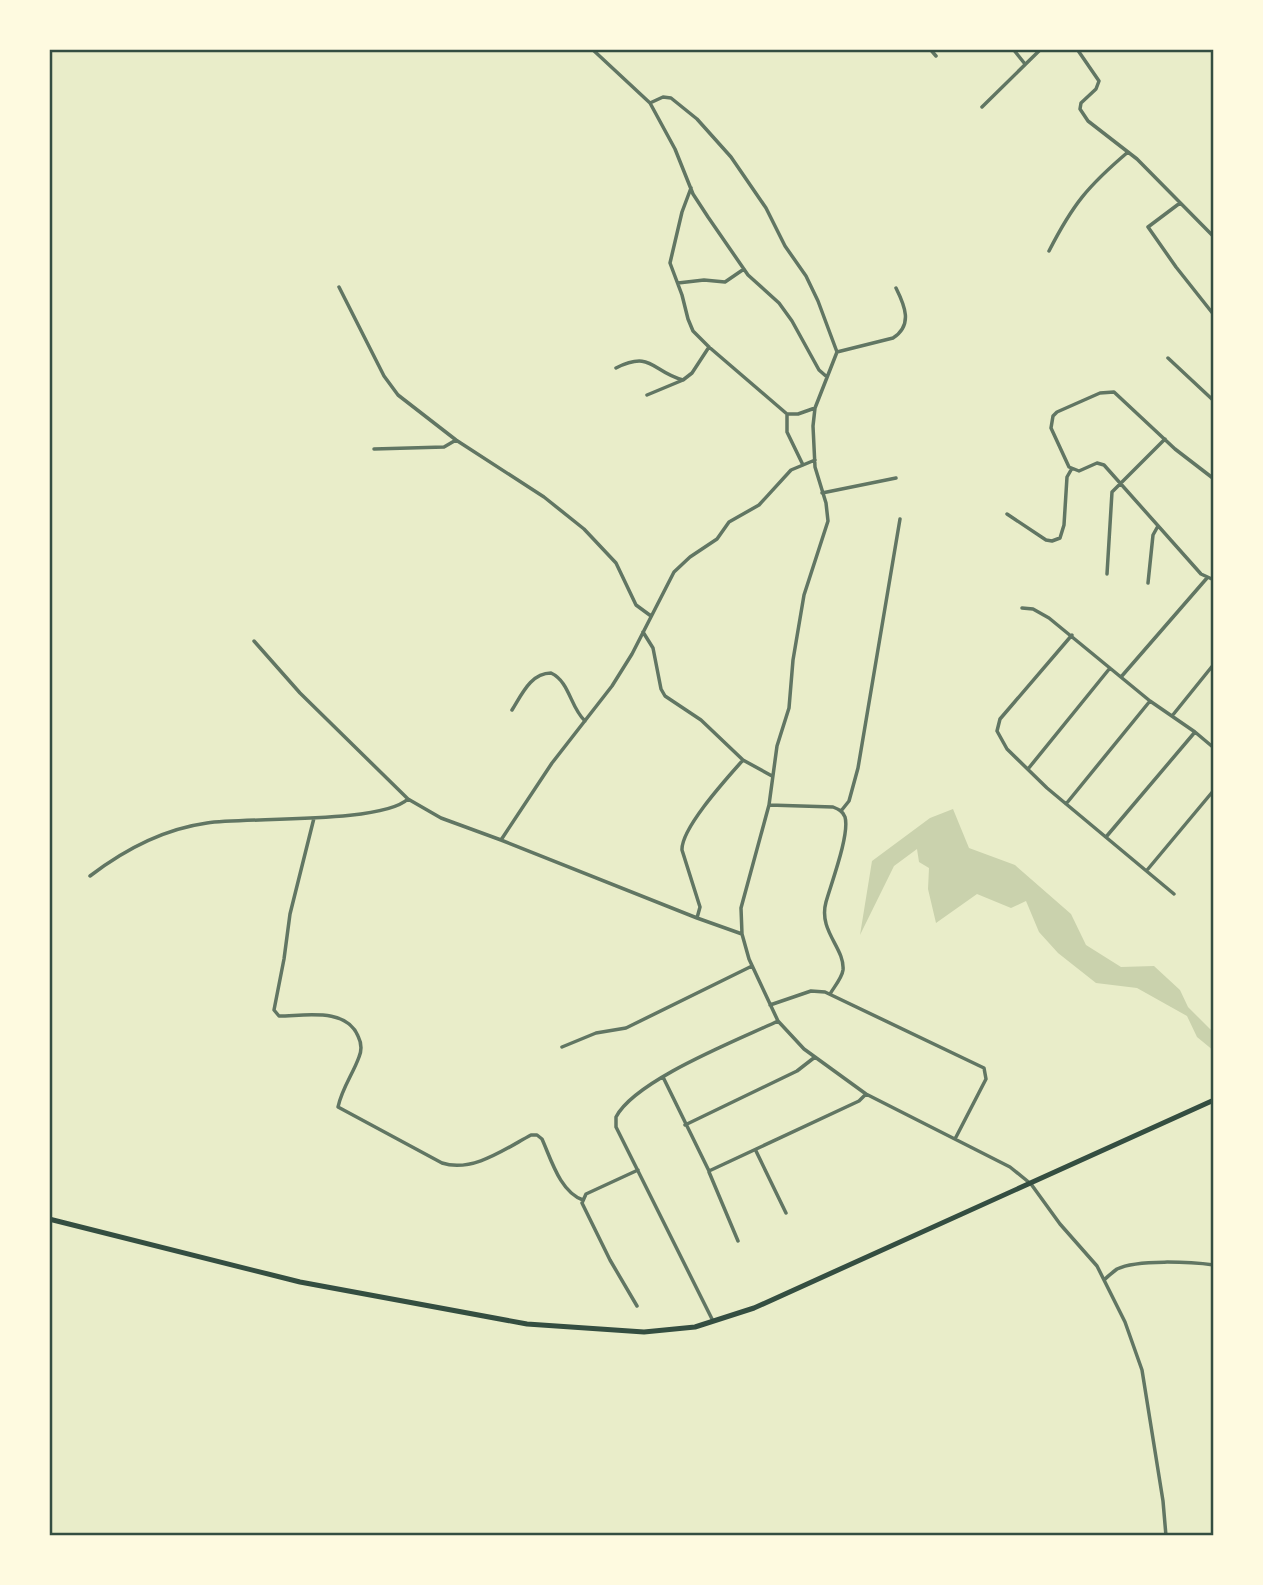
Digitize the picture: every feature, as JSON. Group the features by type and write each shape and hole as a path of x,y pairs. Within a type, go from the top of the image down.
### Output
{"main road":[{"path":"49,1219 300,1282 527,1324 645,1332 695,1327 754,1308 1214,1100"}],"street":[{"path":"592,49 650,103 676,149 691,188 744,269 755,283 779,303 792,321 819,370 827,377"},
{"path":"930,49 936,56"},
{"path":"1013,49 1025,64"},
{"path":"982,107 1041,49"},
{"path":"1077,49 1099,81 1096,89 1082,100 1081,111 1088,121 1128,152 1214,237"},
{"path":"650,103 663,97 671,98 697,119 731,157 766,208 785,246 806,276 837,352 815,408 813,426 815,460 828,521 804,596 793,660 789,708 778,746 769,805 741,908 742,934 752,966 778,1021 815,1058 866,1094 1010,1167 1031,1184 1060,1224 1097,1266 1131,1337 1142,1370 1166,1536"},
{"path":"1049,251 1080,198 1093,182 1128,152"},
{"path":"691,188 682,212 670,263 693,331 787,414 798,414 815,408"},
{"path":"1180,203 1148,226 1214,315"},
{"path":"678,283 704,280 725,282 744,269"},
{"path":"339,287 393,390 456,440 544,497 584,529 616,563 639,608 651,616"},
{"path":"837,352 889,339 900,332 905,324 905,312 896,288"},
{"path":"647,395 683,380 692,373 709,347"},
{"path":"1168,358 1214,401"},
{"path":"616,368 638,360 650,363 683,380"},
{"path":"1214,479 1196,467 1119,394 1103,392 1058,412 1051,419 1051,428 1071,469 1079,471 1094,463 1102,464 1207,578 1214,580"},
{"path":"787,414 789,437 803,465"},
{"path":"1107,574 1111,495 1165,439"},
{"path":"374,449 444,447 456,440"},
{"path":"501,840 552,763 612,686 674,572 690,557 718,539 729,522 759,505 791,470 815,460"},
{"path":"1007,514 1046,540 1060,538 1067,477 1071,469"},
{"path":"822,493 896,478"},
{"path":"841,811 849,801 858,768 900,519"},
{"path":"1148,583 1153,534 1158,526"},
{"path":"1121,677 1207,578"},
{"path":"1022,608 1041,613 1072,635 1150,701 1214,748"},
{"path":"643,632 656,656 661,689 665,696 701,720 743,760 772,776"},
{"path":"1072,635 997,724 999,737 1028,769 1066,804 1174,894"},
{"path":"254,641 315,709 408,799 441,818 742,934"},
{"path":"1172,716 1214,664"},
{"path":"1028,769 1110,668"},
{"path":"513,710 536,677 551,673 562,681 575,710 585,721"},
{"path":"1066,804 1150,701"},
{"path":"1107,837 1195,732"},
{"path":"696,918 700,907 682,849 683,840 713,795 743,760"},
{"path":"1147,869 1214,790"},
{"path":"90,876 130,850 188,827 219,821 314,818 392,809 408,799"},
{"path":"769,805 833,807 845,817 845,829 824,913 826,926 842,962 843,971 830,994"},
{"path":"314,818 290,914 274,1010 279,1016 337,1017 349,1023 356,1031 361,1052 344,1087 338,1107 442,1163 454,1166 471,1164 531,1135 537,1135 542,1139 566,1189 583,1200"},
{"path":"562,1047 596,1033 626,1028 752,966"},
{"path":"770,1005 811,991 830,994 984,1068 986,1079 955,1139"},
{"path":"714,1322 616,1127 615,1117 637,1092 778,1021"},
{"path":"685,1125 797,1071 815,1058"},
{"path":"663,1077 709,1171 738,1241"},
{"path":"709,1171 757,1151 859,1101 866,1094"},
{"path":"757,1151 786,1213"},
{"path":"637,1306 584,1210 583,1200 589,1192 638,1170"},
{"path":"1104,1280 1119,1268 1144,1263 1193,1262 1214,1265"}],"green space":[{"path":"953,809 969,848 1015,865 1071,914 1086,945 1121,967 1154,966 1180,990 1188,1007 1214,1033 1214,1051 1197,1037 1187,1016 1137,988 1096,983 1058,953 1039,932 1026,901 1011,908 977,894 936,923 928,889 929,868 919,862 917,849 894,866 860,935 872,861 930,818"}]}
